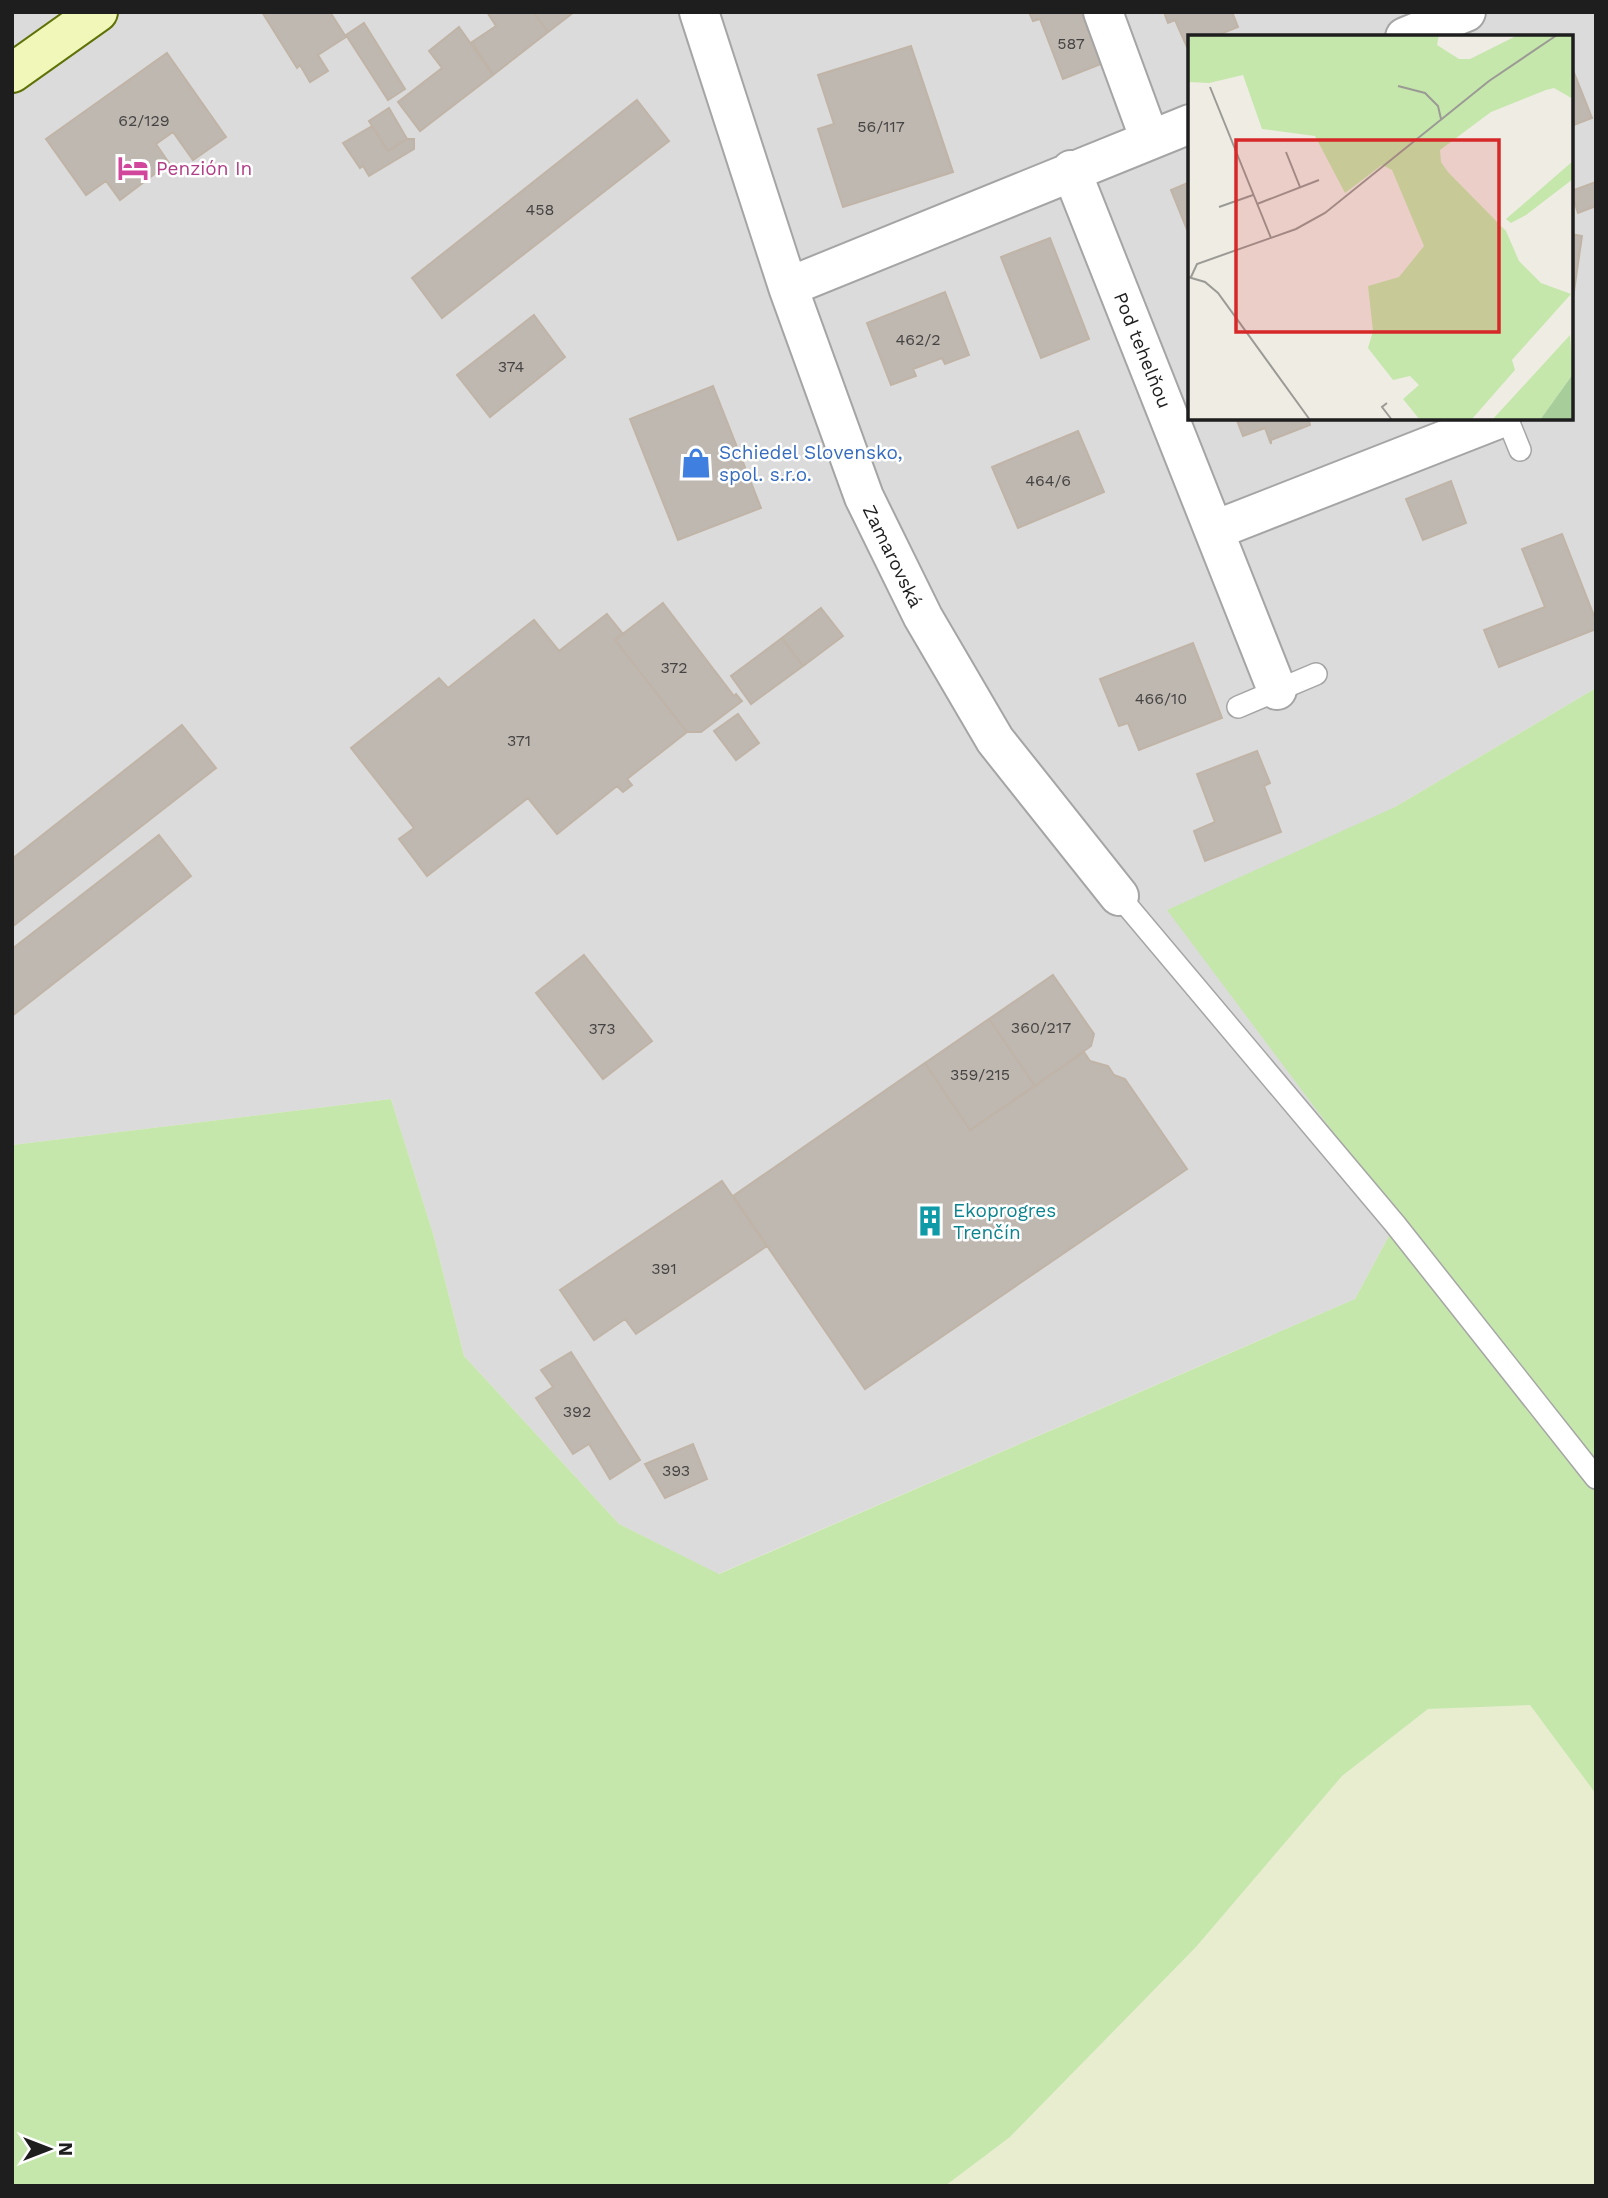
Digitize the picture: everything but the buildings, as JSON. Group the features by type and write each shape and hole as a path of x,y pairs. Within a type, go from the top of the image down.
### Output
{"main road":[{"path":"12,73 98,12"}],"street":[{"name":"Zamarovská","path":"699,12 788,287 864,497 923,617 995,740 1119,896"},
{"path":"1103,12 1150,140"},
{"path":"1410,35 1466,12"},
{"path":"788,287 1188,125"},
{"name":"Pod tehelňou","path":"1071,170 1277,690"},
{"path":"1215,530 1510,434"}],"lane":[{"path":"1238,707 1316,674"},
{"path":"1119,896 1395,1224 1596,1478"}],"shaded area":[{"path":"12,12 1596,12 1596,688 1395,807 1398,1219 1355,1299 718,1574 619,1524 464,1356 434,1237 391,1099 12,1145"}],"green space":[{"path":"1596,688 1596,1794 1530,1705 1428,1709 1342,1776 1196,1947 1010,2137 945,2186 12,2186 12,1145 391,1099 434,1237 464,1356 619,1524 719,1574 1355,1299 1398,1219 1167,910 1395,807"},
{"path":"1530,1705 1596,1794 1596,2186 945,2186 1010,2137 1196,1947 1342,1776 1428,1709"}],"place":[{"name":"Penzión In","path":"133,168"},
{"name":"Schiedel Slovensko, spol. s.r.o.","path":"696,463"},
{"name":"Ekoprogres Trenčín","path":"930,1221"}]}
